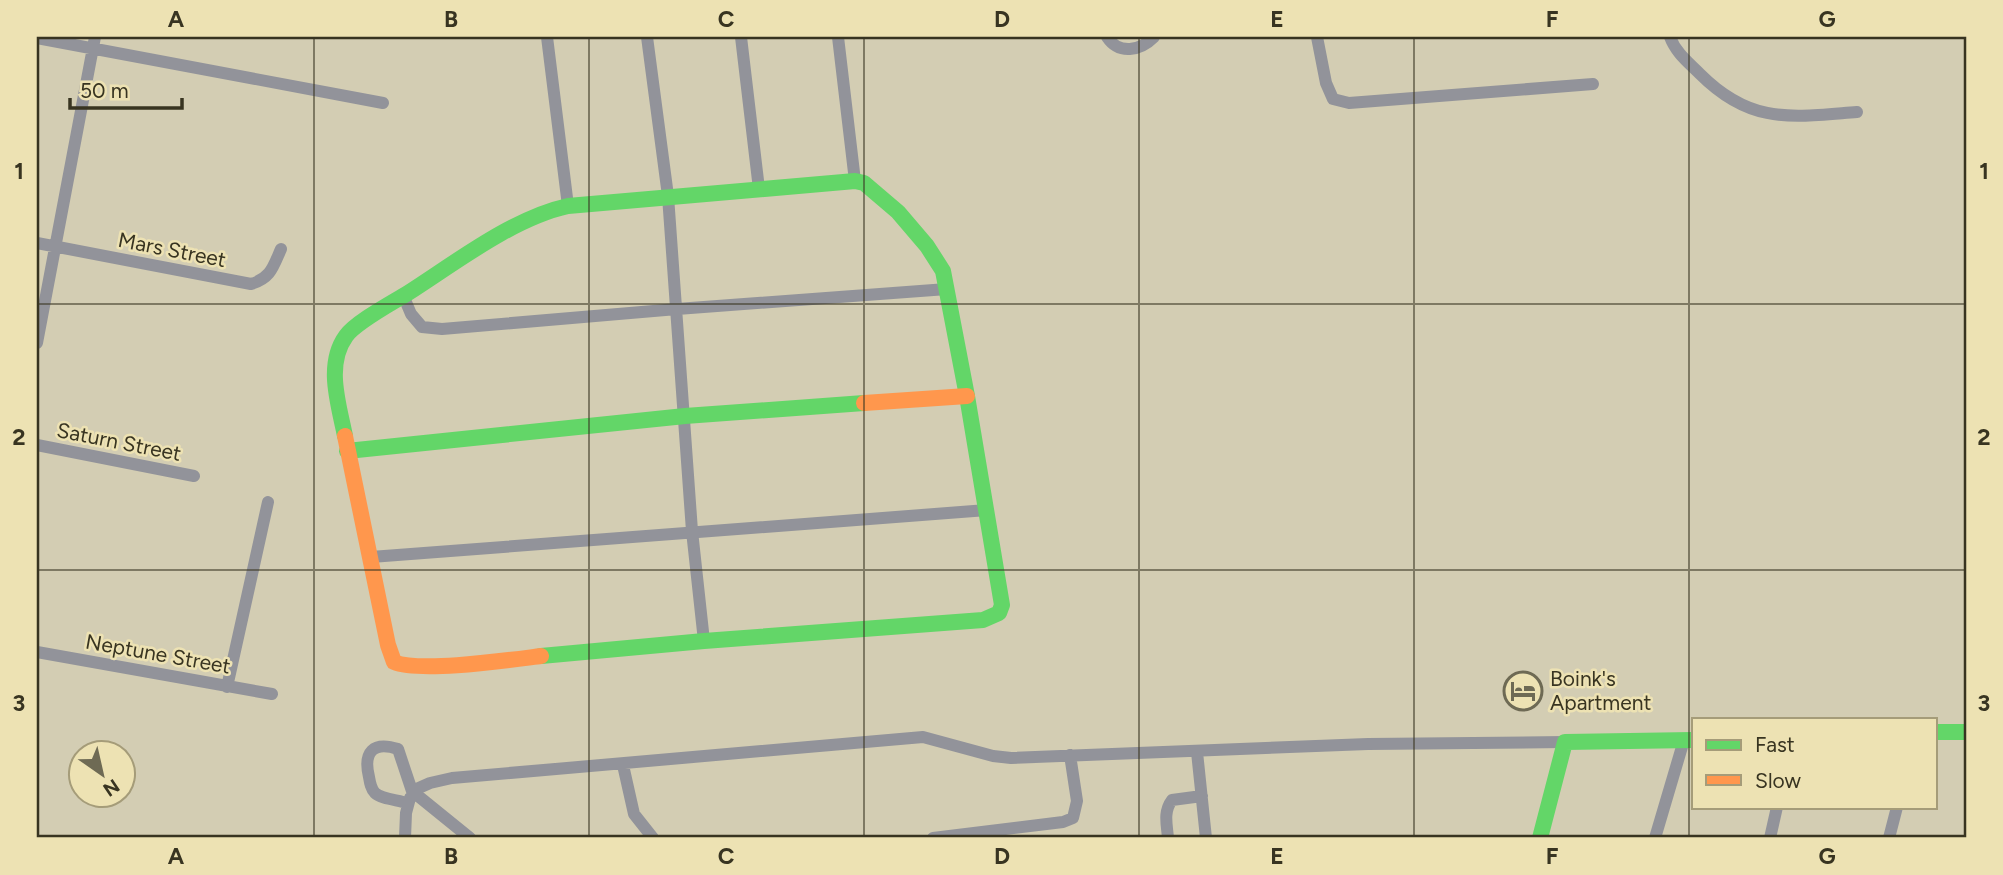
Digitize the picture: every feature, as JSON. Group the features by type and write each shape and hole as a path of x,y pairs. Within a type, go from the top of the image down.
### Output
{"street":[{"path":"547,37 568,206"},
{"path":"647,37 668,196 692,531 704,641"},
{"path":"741,37 760,189"},
{"path":"838,37 855,181"},
{"path":"1107,37 1111,44 1122,49 1143,46 1154,37"},
{"path":"1318,37 1326,83 1333,99 1340,102 1592,84"},
{"path":"1670,37 1677,52 1717,91 1735,102 1776,116 1857,112"},
{"path":"37,38 94,43 383,103"},
{"path":"37,343 94,43"},
{"path":"855,181 864,183 910,224 939,263 947,289 987,510 1002,606 999,613 993,618 452,664 403,666 394,662 390,656 335,387 339,348 346,336 403,295 530,218 568,206 855,181"},
{"name":"Mars Street","path":"37,243 251,284 262,281 269,274 281,249"},
{"path":"403,295 411,314 422,327 443,329 947,289"},
{"path":"347,451 685,416 967,396"},
{"name":"Saturn Street","path":"37,445 194,476"},
{"path":"227,687 268,502"},
{"path":"371,556 987,510"},
{"name":"Neptune Street","path":"37,652 272,694"},
{"path":"1937,732 1966,732"},
{"path":"405,838 410,797 430,783 452,778 923,737 993,756 1011,758 1368,744 1689,740 1655,838"},
{"path":"1540,838 1565,742"},
{"path":"1197,751 1206,838"},
{"path":"933,838 1063,822 1073,818 1077,801 1070,755"},
{"path":"623,765 634,814 653,838"},
{"path":"1168,838 1166,814 1172,800 1202,796"},
{"path":"410,797 470,838"},
{"path":"1770,838 1777,808"},
{"path":"1889,838 1896,808"}],"traffic: fast":[{"path":"541,656 983,620 999,613 1002,605 943,271 927,246 898,212 864,183 855,181"},
{"path":"345,436 335,372 336,360 346,336 375,313 526,220 568,206 855,181"},
{"path":"347,451 685,416 864,403"},
{"path":"1937,732 1966,732"},
{"path":"1540,838 1565,742 1692,740"}],"traffic: slow":[{"path":"864,403 967,396"},
{"path":"345,436 388,645 394,662 444,666 541,656"}],"place":[{"name":"Boink's Apartment","path":"1523,691"}]}
